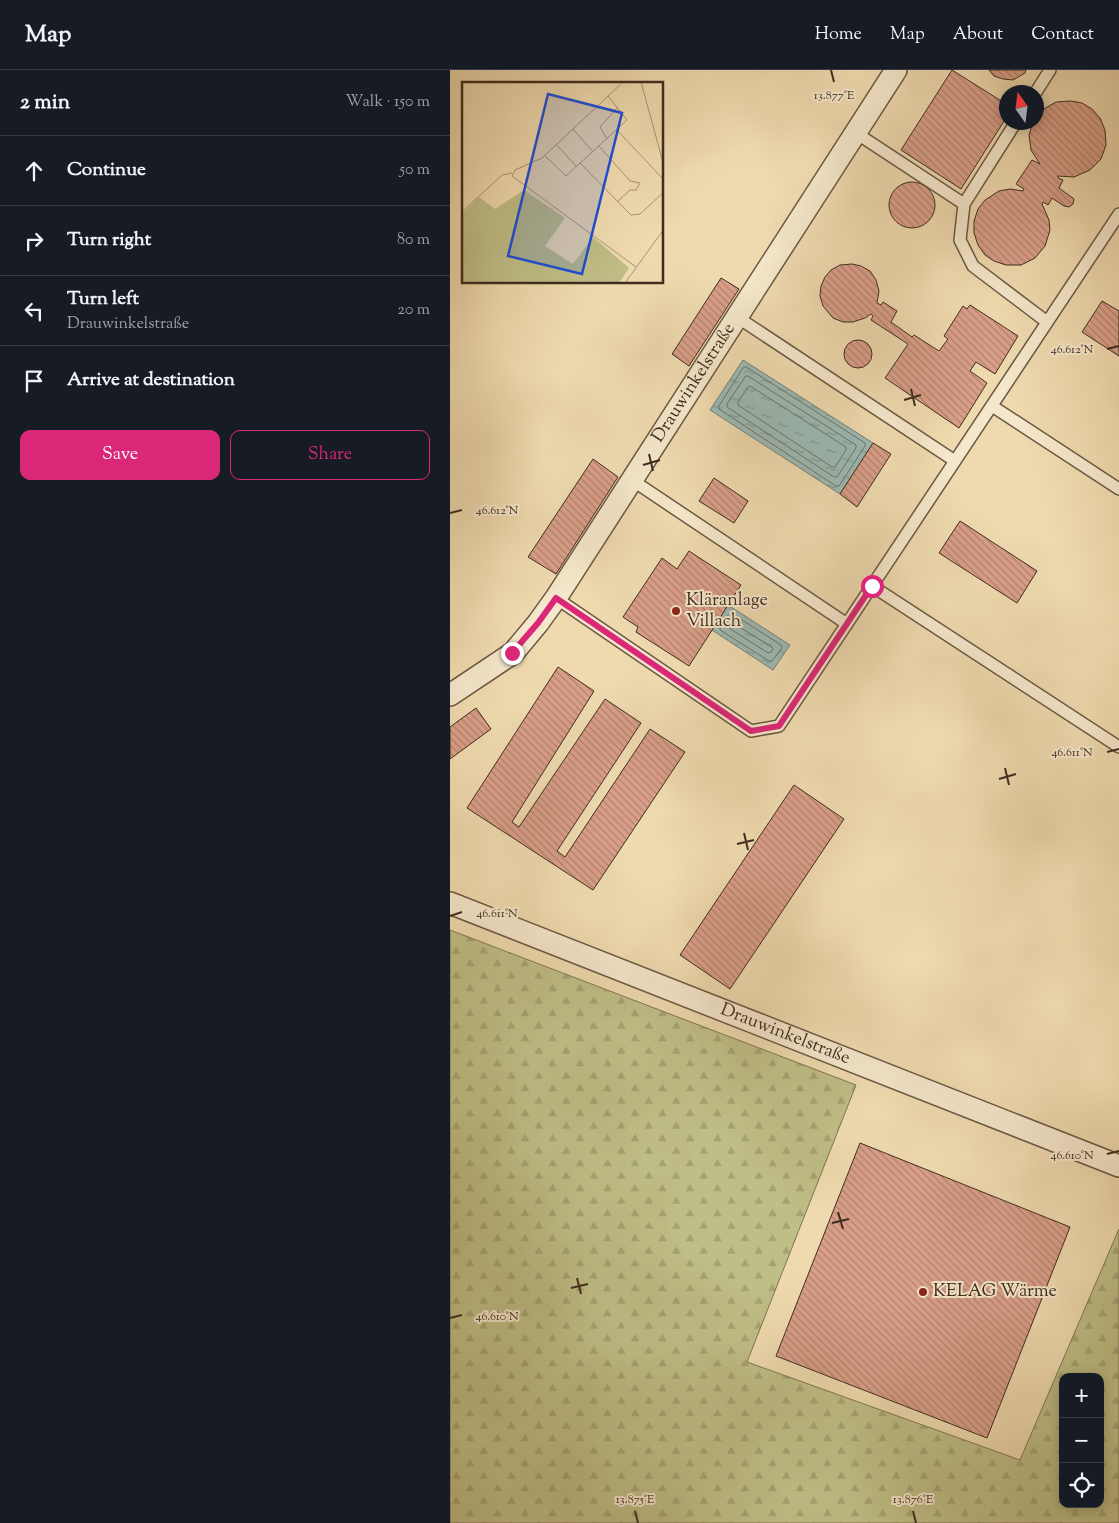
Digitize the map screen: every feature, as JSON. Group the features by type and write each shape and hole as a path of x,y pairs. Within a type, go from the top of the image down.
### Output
{"street":[{"name":"Drauwinkelstraße","path":"450,695 512,653 538,623 556,598 896,70"},
{"name":"Drauwinkelstraße","path":"450,903 1119,1166"}],"lane":[{"path":"1040,85 1050,70"},
{"path":"1011,130 964,204 960,240 973,266 1047,322"},
{"path":"856,132 964,204"},
{"path":"556,598 751,731 779,726 1047,322 1115,228 1119,214"},
{"path":"737,317 955,461"},
{"path":"992,406 1119,490"},
{"path":"632,480 847,624"},
{"path":"872,586 1119,747"}],"green space":[{"path":"450,930 856,1085 747,1362 1020,1460 1119,1229 1119,1523 450,1523"}],"water":[{"path":"743,360 873,443 840,494 710,410"},
{"path":"728,605 790,645 773,670 712,630"}],"building":[{"path":"952,70 999,100 999,129 961,189 901,150"},
{"path":"989,70 1026,70 1025,73 1013,80 994,76"},
{"path":"1071,101 1082,103 1092,109 1100,118 1105,130 1106,145 1101,159 1090,170 1074,177 1058,176 1058,178 1063,180 1059,188 1074,199 1073,204 1069,207 1064,206 1052,198 1048,205 1043,202 1050,230 1045,246 1035,258 1021,265 1006,265 994,261 985,255 978,245 974,233 974,221 978,209 985,200 999,191 1010,189 1023,191 1024,189 1016,184 1032,160 1040,164 1031,150 1029,135 1031,130 1044,130 1044,109 1056,102"},
{"path":"912,182 925,186 931,192 935,205 931,218 925,224 912,228 899,224 893,218 889,205 893,192 899,186"},
{"path":"852,264 870,271 876,280 879,291 877,303 881,305 883,302 897,311 891,322 912,337 914,335 939,351 948,339 944,336 963,306 967,309 970,305 1018,336 995,374 976,362 970,371 987,383 959,428 885,378 908,344 871,320 873,316 871,314 853,322 843,322 833,318 823,306 820,296 821,286 825,277 831,270 840,265"},
{"path":"721,278 739,289 689,366 672,354"},
{"path":"1102,301 1119,311 1119,356 1082,332"},
{"path":"858,340 868,344 872,354 868,364 858,368 848,364 844,354 848,344"},
{"path":"873,443 891,454 857,507 840,494"},
{"path":"593,459 618,477 556,574 528,557"},
{"path":"714,478 748,501 734,523 699,501"},
{"path":"960,521 1037,571 1017,603 939,553"},
{"name":"Kläranlage Villach","path":"689,551 741,585 689,666 636,632 638,627 623,617 662,558 677,569"},
{"path":"558,667 594,691 512,822 519,827 605,699 641,723 557,851 565,857 650,729 685,752 593,890 467,808"},
{"path":"476,708 491,729 450,759 450,727"},
{"path":"794,785 844,819 730,989 680,955"},
{"name":"KELAG Wärme","path":"860,1143 1070,1227 987,1438 776,1356"}],"place":[{"name":"Kläranlage Villach","path":"676,611"},
{"name":"KELAG Wärme","path":"923,1292"}],"route":[{"path":"512,653 538,623 556,598 751,731 779,726 872,586"}]}
